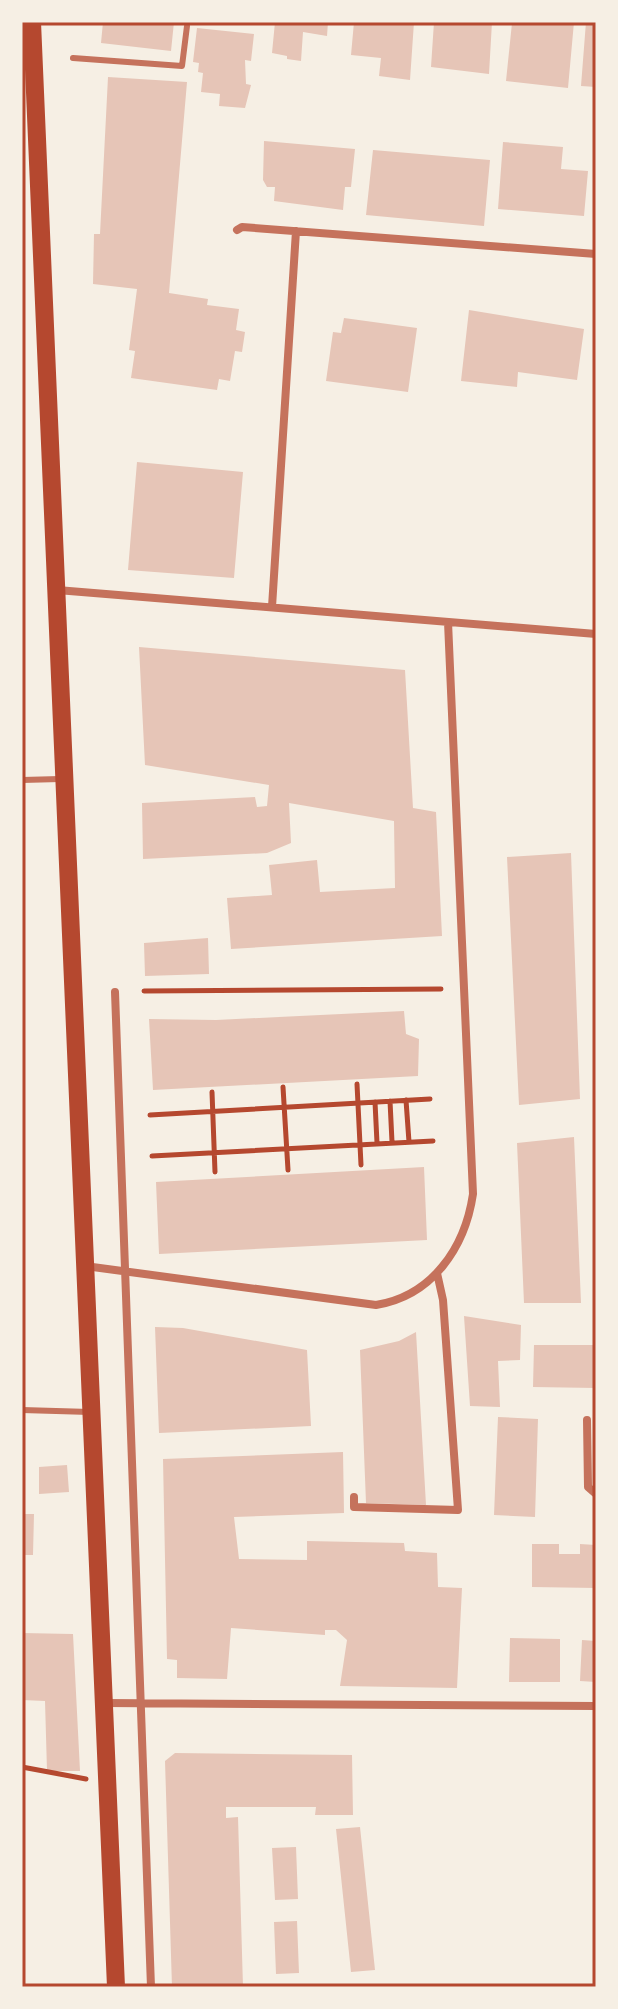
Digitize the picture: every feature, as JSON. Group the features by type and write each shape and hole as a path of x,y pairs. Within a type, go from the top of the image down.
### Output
{"main road":[{"path":"32,22 116,1987"}],"street":[{"path":"237,230 242,227 596,254"},
{"path":"272,607 296,231"},
{"path":"57,590 596,634"},
{"path":"84,1266 376,1305 410,1296 437,1273 461,1237 473,1194 448,622"},
{"path":"115,992 151,1987"},
{"path":"354,1497 354,1507 458,1510 443,1300 437,1273"},
{"path":"587,1420 588,1487 596,1494"},
{"path":"102,1703 596,1706"}],"lane":[{"path":"73,58 182,66 187,26"},
{"path":"22,780 64,779"},
{"path":"22,1410 90,1412"}],"path":[{"path":"144,991 441,989"},
{"path":"357,1084 361,1165"},
{"path":"283,1087 288,1170"},
{"path":"212,1092 215,1172"},
{"path":"150,1115 430,1099"},
{"path":"406,1100 409,1142"},
{"path":"390,1101 392,1142"},
{"path":"375,1102 377,1143"},
{"path":"152,1156 433,1141"},
{"path":"22,1767 86,1779"}],"building":[{"path":"103,22 174,22 171,51 101,43"},
{"path":"275,22 328,22 327,36 303,32 301,61 287,59 287,56 272,53"},
{"path":"354,22 414,22 410,80 379,76 381,58 351,55"},
{"path":"434,22 492,22 489,74 431,67"},
{"path":"574,22 568,88 506,81 512,23"},
{"path":"586,22 596,22 596,87 581,86"},
{"path":"197,28 254,34 251,61 245,60 246,84 251,85 245,108 219,106 220,94 201,92 203,73 198,72 199,63 193,62"},
{"path":"108,77 187,82 169,293 208,299 207,305 239,309 236,330 245,332 242,352 235,351 230,381 219,379 217,390 131,378 135,351 129,350 137,289 93,284 94,234 100,234"},
{"path":"264,141 355,149 351,187 345,187 343,210 274,201 275,187 267,187 263,180"},
{"path":"503,142 563,147 561,169 588,171 584,216 498,209"},
{"path":"373,150 490,160 484,226 366,215"},
{"path":"469,310 584,329 577,380 518,372 517,387 461,381"},
{"path":"344,318 417,328 408,392 326,381 333,332 341,333"},
{"path":"137,462 243,472 234,578 128,570"},
{"path":"139,647 405,670 413,808 436,812 442,936 231,949 227,898 272,895 269,865 317,860 320,892 395,888 394,821 289,803 291,843 267,853 143,859 142,803 255,797 257,807 267,806 269,785 145,765"},
{"path":"571,853 580,1099 519,1105 507,857"},
{"path":"208,938 209,974 145,976 144,943"},
{"path":"404,1011 406,1034 419,1039 418,1076 153,1090 149,1019 216,1020"},
{"path":"574,1137 581,1303 524,1303 517,1143"},
{"path":"424,1167 427,1240 159,1254 156,1182"},
{"path":"464,1316 521,1325 520,1360 498,1361 500,1407 470,1406"},
{"path":"155,1327 183,1328 307,1350 311,1426 159,1433"},
{"path":"416,1332 426,1505 366,1503 360,1350 399,1341"},
{"path":"534,1345 596,1345 596,1388 533,1387"},
{"path":"498,1417 538,1419 535,1517 494,1515"},
{"path":"343,1452 344,1513 234,1517 239,1559 307,1560 307,1541 404,1543 405,1551 437,1553 438,1587 462,1588 457,1688 340,1686 347,1640 336,1630 325,1630 325,1635 231,1628 227,1679 177,1678 177,1660 167,1659 163,1459"},
{"path":"67,1465 69,1492 39,1494 39,1467"},
{"path":"22,1514 34,1514 33,1555 22,1555"},
{"path":"532,1544 559,1544 559,1554 580,1554 580,1544 596,1545 596,1588 532,1587"},
{"path":"22,1633 73,1634 80,1771 47,1771 45,1701 22,1700"},
{"path":"510,1638 560,1639 560,1682 509,1682"},
{"path":"582,1640 596,1641 596,1682 580,1681"},
{"path":"175,1753 352,1755 353,1815 315,1815 316,1807 226,1807 226,1818 238,1817 243,1987 172,1987 165,1761"},
{"path":"360,1827 375,1970 351,1972 336,1829"},
{"path":"296,1847 298,1899 275,1900 272,1848"},
{"path":"297,1921 299,1973 276,1974 274,1922"}]}
